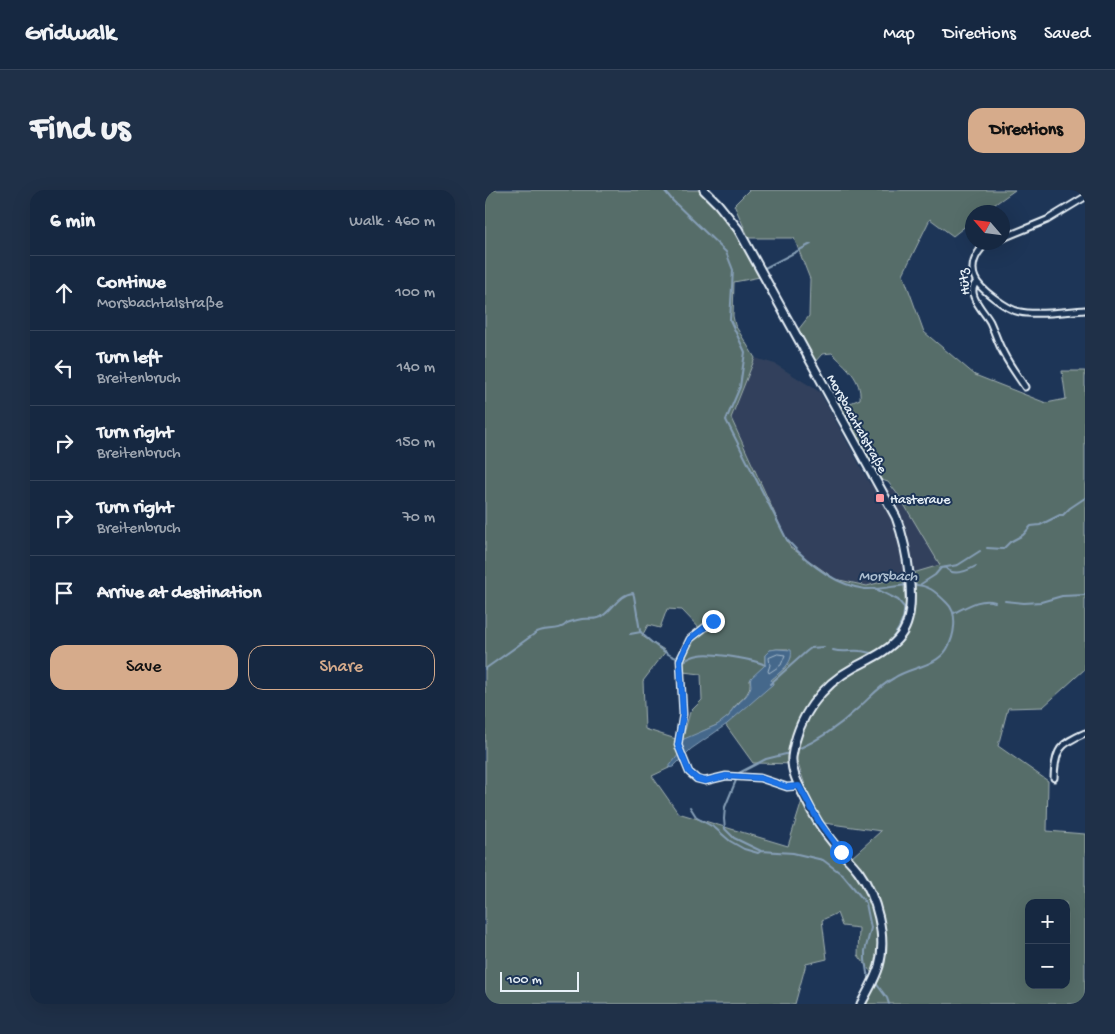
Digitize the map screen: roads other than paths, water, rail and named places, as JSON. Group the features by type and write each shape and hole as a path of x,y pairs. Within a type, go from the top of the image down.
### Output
{"main road":[{"name":"Morsbachtalstraße","path":"704,190 738,229 895,517 906,547 910,589 906,627 893,644 877,656 850,669 827,686 809,710 800,727 792,759 793,770 799,786 819,822 834,844 858,870 872,894 878,918 881,945 879,966 861,1004"}],"street":[{"path":"1010,235 1047,220 1085,197"},
{"name":"Hütz","path":"980,250 973,261 973,272 977,282 973,287 973,294 990,322 1003,354 1025,387"},
{"path":"977,282 1002,304 1021,313 1085,310"},
{"path":"713,621 690,639 680,660 683,714 678,740 689,772 697,779 705,781 734,776 763,778 787,787 799,786"},
{"path":"1054,778 1055,758 1059,749 1065,742 1085,733"}],"water":[{"path":"770,650 791,650 791,655 785,667 771,680 773,684 727,724 691,749 673,767 668,768 679,754 680,756 684,739 717,725 729,716 733,708 750,691 751,678 765,665 765,655"}],"waterway":[{"name":"Morsbach","path":"664,190 726,252 733,270 730,320 745,352 740,387 726,420 787,540 822,571 843,583 865,589 907,585"},
{"path":"763,269 811,244"},
{"path":"987,548 1003,549 1010,542 1023,535 1031,526 1040,525 1063,515 1085,498"},
{"path":"921,584 935,575 941,568 958,565 980,551"},
{"path":"945,567 952,572 956,572 976,566"},
{"name":"Morsbach","path":"796,750 813,742 835,727 889,681 900,674 936,660 947,649 952,638 954,626 951,608 939,595 931,590 923,586 912,585"},
{"path":"833,650 872,653 884,647 895,635 902,621 904,607 898,600 874,588"},
{"path":"485,669 537,632 561,628 567,623 576,620 600,618 621,598 633,593 640,631 657,647 677,658"},
{"path":"1005,601 1041,602 1062,596 1085,595"},
{"path":"954,613 979,602 995,602"},
{"path":"630,634 641,632"},
{"path":"770,684 811,648 824,647"},
{"path":"684,661 691,657 705,654 743,659 765,665"},
{"name":"Morsbach","path":"790,753 766,759 739,773 725,807 725,829 734,838 761,851 793,853 823,860 843,875 866,903 871,928 865,951 865,960 867,973 871,980"},
{"path":"690,807 697,818 715,828 730,841 744,849 758,853 761,851"},
{"name":"Morsbach","path":"875,982 887,998 889,1004"}],"place":[{"name":"Hasteraue","path":"880,498"}]}
